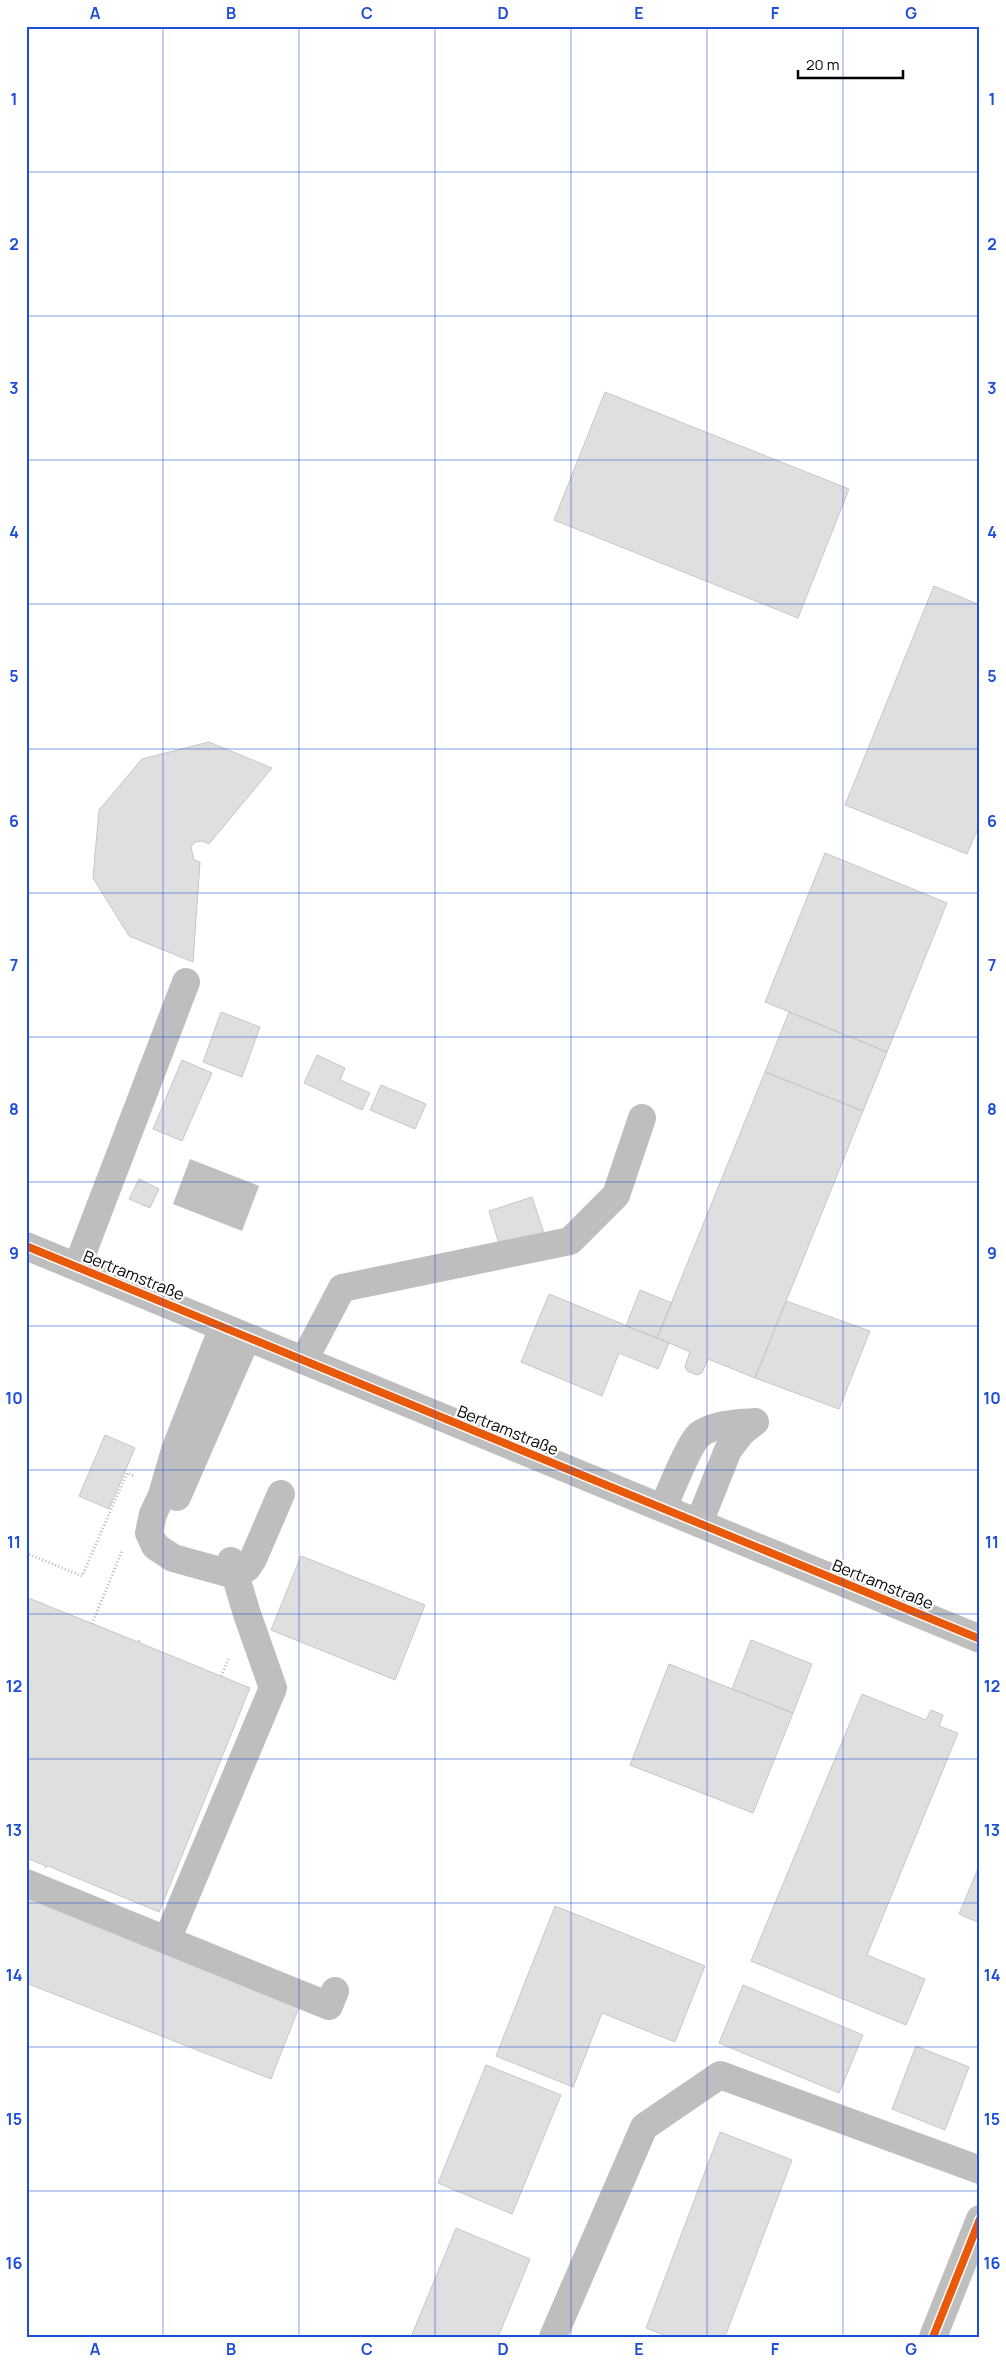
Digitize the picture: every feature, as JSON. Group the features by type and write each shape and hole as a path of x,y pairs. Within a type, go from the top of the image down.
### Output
{"street":[{"path":"78,1267 186,982"},
{"path":"304,1360 342,1288 570,1241 616,1195 642,1118"},
{"name":"Bertramstraße","path":"26,1246 980,1639"},
{"path":"235,1332 176,1450 162,1495 153,1514 149,1533 155,1546 174,1558 233,1568 247,1568 253,1559 274,1492"},
{"path":"663,1508 683,1462 699,1435 724,1424 755,1422 742,1432 728,1450 699,1524"},
{"path":"167,1940 274,1688 233,1568"},
{"path":"26,1883 329,2006 335,1991"},
{"path":"553,2337 644,2127 720,2075 980,2170"},
{"path":"933,2337 980,2219"}],"path":[{"path":"26,1553 82,1576 128,1473 143,1480"}],"shaded area":[{"path":"190,1159 259,1186 242,1231 173,1204"}],"building":[{"path":"605,392 849,489 798,618 554,520"},
{"path":"934,586 980,605 980,824 967,854 845,805"},
{"path":"209,742 272,768 209,844 202,841 195,842 191,847 194,860 200,862 193,962 129,936 93,878 99,810 142,759"},
{"path":"825,853 947,903 887,1052 765,1002"},
{"path":"221,1012 260,1027 242,1077 203,1062"},
{"path":"789,1012 887,1052 863,1111 765,1072"},
{"path":"317,1055 345,1068 340,1080 370,1093 362,1110 304,1083"},
{"path":"182,1060 212,1073 182,1141 153,1129"},
{"path":"765,1072 863,1111 755,1378 708,1359 702,1373 697,1375 687,1371 685,1366 690,1352 657,1338"},
{"path":"381,1085 426,1104 415,1129 370,1110"},
{"path":"139,1179 159,1189 150,1208 129,1199"},
{"path":"532,1197 544,1233 500,1247 489,1211"},
{"path":"640,1290 672,1303 657,1338 626,1326"},
{"path":"549,1294 669,1343 658,1369 619,1353 602,1396 521,1362"},
{"path":"786,1301 870,1331 839,1409 755,1378"},
{"path":"105,1435 135,1448 109,1509 79,1496"},
{"path":"301,1556 425,1605 395,1680 271,1630"},
{"path":"26,1597 138,1642 139,1640 140,1643 250,1688 159,1912 48,1866 45,1868 46,1866 26,1858"},
{"path":"751,1640 812,1664 793,1713 732,1689"},
{"path":"669,1664 793,1713 753,1813 630,1765"},
{"path":"862,1694 926,1720 931,1710 943,1715 939,1726 958,1733 867,1955 925,1979 906,2025 751,1961"},
{"path":"980,1864 980,1923 959,1914"},
{"path":"26,1893 301,2002 271,2079 26,1983"},
{"path":"555,1906 705,1966 675,2042 602,2013 573,2087 496,2056"},
{"path":"743,1985 863,2035 839,2093 719,2043"},
{"path":"916,2046 969,2067 945,2130 892,2109"},
{"path":"486,2065 561,2095 512,2214 438,2183"},
{"path":"720,2132 792,2160 725,2337 669,2337 646,2328"},
{"path":"456,2228 530,2259 498,2337 411,2337"}],"cycle path":[{"path":"26,1246 980,1639"},
{"path":"933,2337 980,2219"}]}
